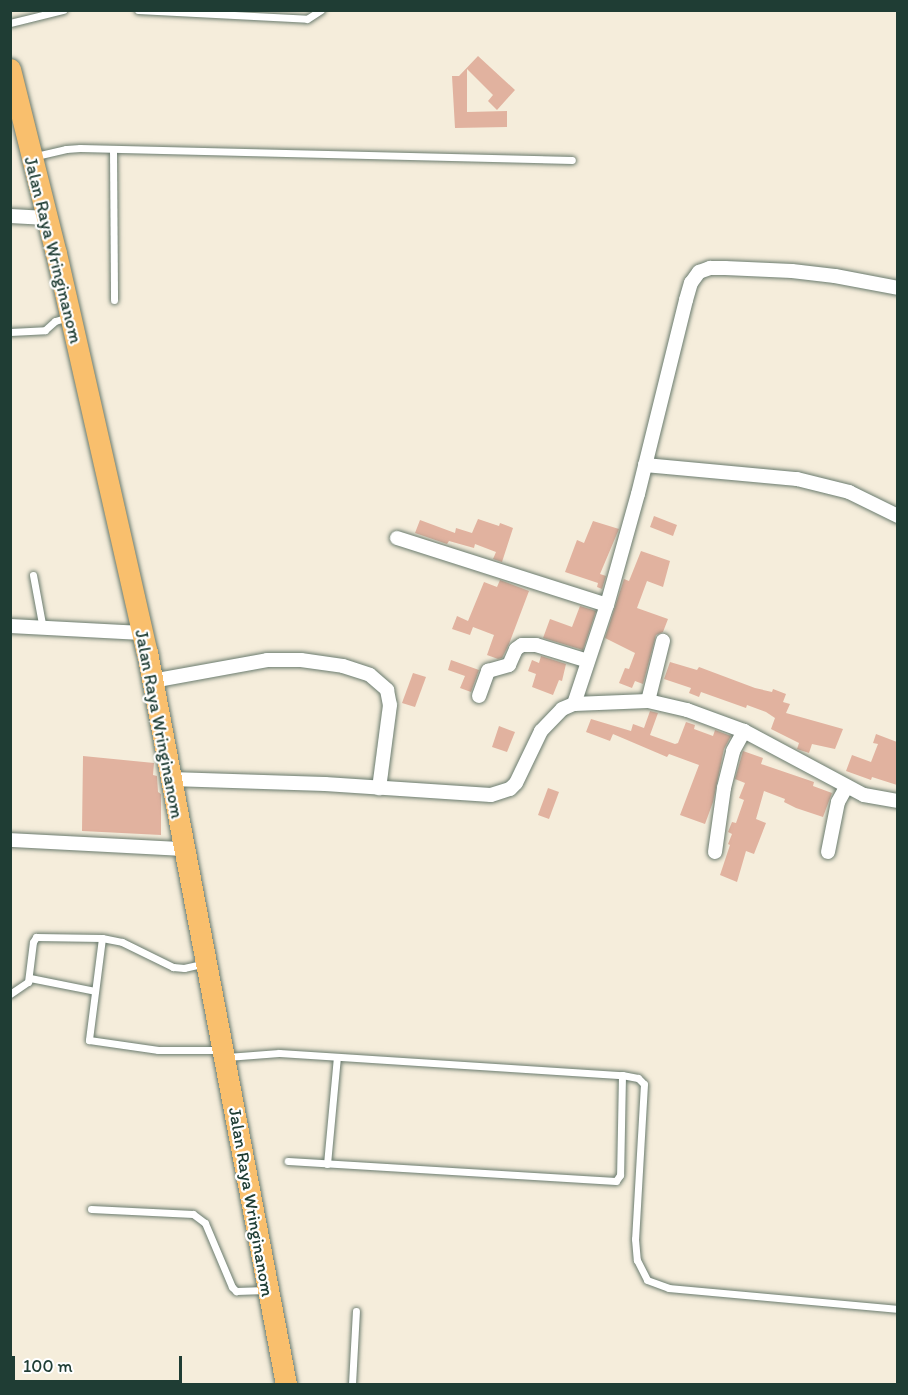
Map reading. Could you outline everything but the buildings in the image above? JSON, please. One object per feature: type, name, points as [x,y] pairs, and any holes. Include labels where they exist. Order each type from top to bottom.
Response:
[{"type":"main road","name":"Jalan Raya Wringinanom","points":[[10,69],[40,155],[47,218],[142,633],[171,779],[182,849],[224,1054],[266,1290],[286,1384]]},
{"type":"street","points":[[10,216],[47,218]]},
{"type":"street","points":[[574,704],[607,605],[686,300],[691,283],[699,272],[710,268],[725,267],[792,272],[836,276],[897,288]]},
{"type":"street","points":[[645,465],[797,479],[849,492],[897,516]]},
{"type":"street","points":[[398,538],[607,605]]},
{"type":"street","points":[[10,626],[142,633]]},
{"type":"street","points":[[648,701],[663,640]]},
{"type":"street","points":[[479,696],[488,671],[509,665],[516,649],[522,645],[536,645],[588,661]]},
{"type":"street","points":[[152,681],[267,660],[301,660],[343,666],[370,675],[387,690],[390,705],[379,788]]},
{"type":"street","points":[[171,779],[379,788],[476,795],[501,794],[516,783],[541,730],[551,718],[574,704],[648,701],[687,710],[744,731],[864,795],[897,801]]},
{"type":"street","points":[[715,852],[724,788],[733,751],[744,731]]},
{"type":"street","points":[[828,852],[838,802],[847,786]]},
{"type":"street","points":[[10,840],[182,849]]},
{"type":"lane","points":[[11,23],[63,10]]},
{"type":"lane","points":[[138,10],[307,19],[321,10]]},
{"type":"lane","points":[[40,155],[66,148],[572,160]]},
{"type":"lane","points":[[113,149],[114,300]]},
{"type":"lane","points":[[10,333],[45,330],[56,321],[70,317]]},
{"type":"lane","points":[[33,575],[43,629]]},
{"type":"lane","points":[[10,994],[24,986],[30,978],[33,942],[36,937],[102,938],[122,942],[173,967],[184,968],[206,963]]},
{"type":"lane","points":[[102,938],[88,1035],[93,1042],[158,1050],[247,1055],[269,1053],[622,1075],[638,1078],[644,1084],[636,1239],[637,1260],[647,1280],[669,1288],[897,1309]]},
{"type":"lane","points":[[30,978],[95,991]]},
{"type":"lane","points":[[327,1164],[337,1057]]},
{"type":"lane","points":[[288,1161],[616,1181],[620,1175],[622,1075]]},
{"type":"lane","points":[[91,1209],[193,1214],[205,1223],[232,1287],[236,1291],[266,1290]]},
{"type":"lane","points":[[352,1384],[356,1311]]}]
